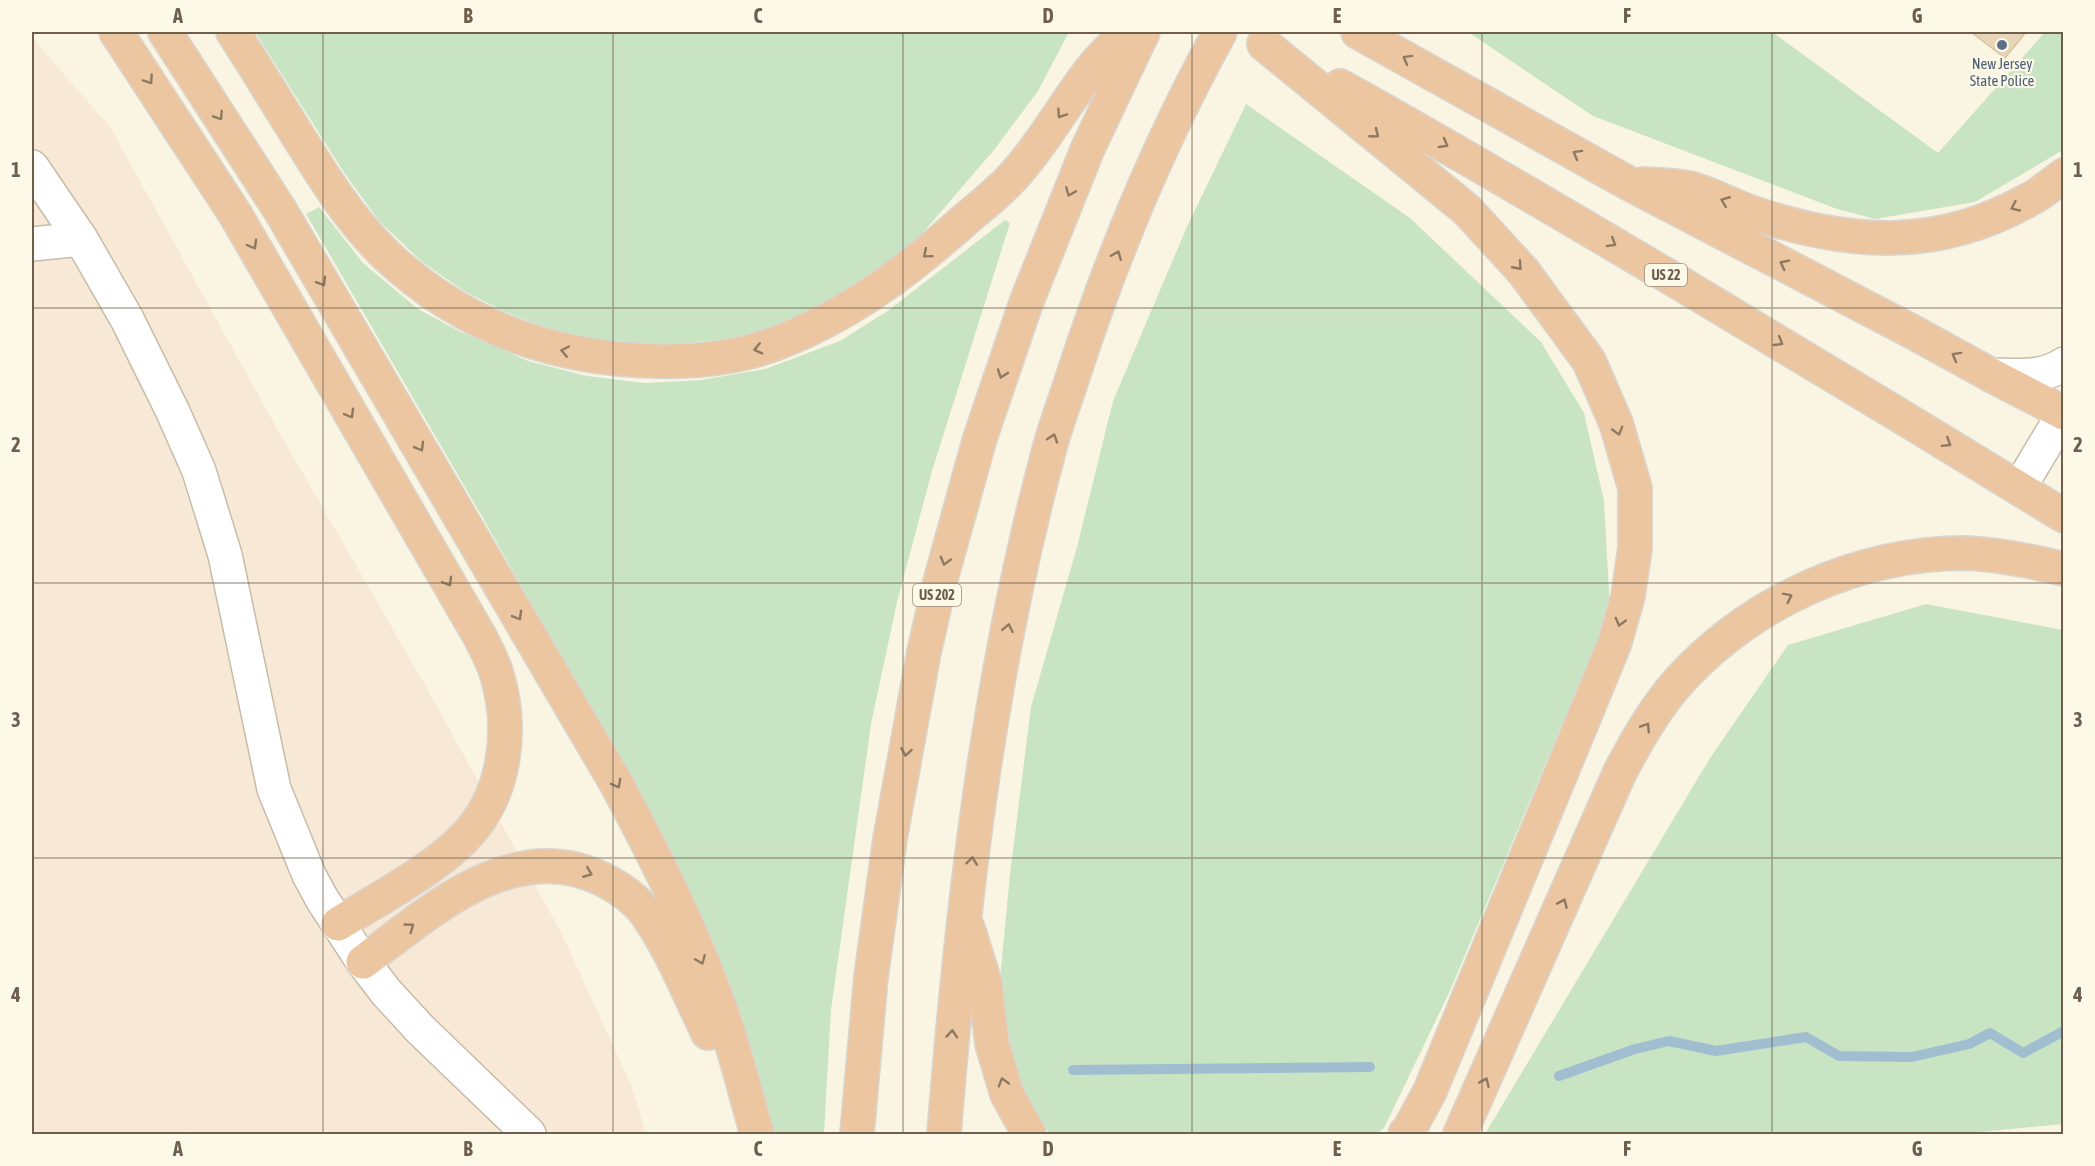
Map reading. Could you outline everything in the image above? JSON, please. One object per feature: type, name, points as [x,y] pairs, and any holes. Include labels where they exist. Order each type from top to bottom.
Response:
[{"type":"highway","points":[[116,32],[235,214],[479,635],[496,672],[505,716],[504,760],[492,799],[480,820],[463,840],[426,869],[338,924]]},
{"type":"highway","points":[[165,32],[280,210],[626,802],[662,868],[730,1036],[757,1134]]},
{"type":"highway","points":[[233,32],[318,168],[350,214],[384,252],[416,281],[455,308],[520,339],[557,350],[596,357],[683,362],[724,357],[770,346],[822,324],[860,302],[928,254],[1008,183],[1050,131],[1107,74],[1126,32]]},
{"type":"highway","name":"US 202","points":[[857,1134],[871,977],[890,839],[924,652],[940,582],[980,438],[1026,303],[1088,148],[1107,74],[1143,32]]},
{"type":"highway","points":[[944,1134],[954,1007],[983,772],[997,686],[1029,528],[1048,454],[1098,302],[1146,184],[1200,68],[1220,32]]},
{"type":"highway","points":[[1358,32],[1628,183],[2064,413]]},
{"type":"highway","points":[[1252,38],[1467,210],[1523,271],[1589,361],[1616,423],[1635,488],[1635,548],[1628,596],[1614,645],[1430,1091],[1405,1134]]},
{"type":"highway","name":"US 22","points":[[1252,38],[1419,129],[1916,424],[2064,516]]},
{"type":"highway","points":[[1628,183],[1689,188],[1752,213],[1801,227],[1871,238],[1903,238],[1943,234],[1979,224],[2031,199],[2064,175]]},
{"type":"highway","points":[[1460,1134],[1620,772],[1644,728],[1679,681],[1701,660],[1723,640],[1768,607],[1819,582],[1868,565],[1929,555],[1965,553],[2001,556],[2064,568]]},
{"type":"highway","points":[[363,962],[437,907],[471,886],[503,872],[542,865],[583,869],[618,887],[644,910],[667,947],[757,1134]]},
{"type":"highway","points":[[965,919],[985,983],[992,1044],[1007,1094],[1029,1134]]},
{"type":"street","points":[[32,167],[81,239],[131,326],[199,471],[225,555],[274,789],[309,875],[363,962],[386,992],[420,1029],[529,1134]]},
{"type":"street","points":[[32,244],[81,239]]},
{"type":"street","points":[[1991,375],[2039,375],[2056,370],[2064,364]]},
{"type":"street","points":[[2019,488],[2064,413]]},
{"type":"shaded area","points":[[32,38],[110,127],[275,425],[428,690],[562,934],[632,1087],[646,1134],[32,1134]]},
{"type":"green space","points":[[255,32],[1069,32],[1038,91],[994,150],[907,251],[833,304],[790,323],[738,338],[653,346],[613,344],[564,335],[503,311],[464,291],[421,261],[379,221],[345,174]]},
{"type":"green space","points":[[1468,32],[1772,32],[1938,153],[2045,32],[2063,32],[2063,150],[1975,202],[1875,219],[1837,209],[1593,116]]},
{"type":"green space","points":[[1246,104],[1410,218],[1541,342],[1584,413],[1604,501],[1610,610],[1449,993],[1384,1128],[1377,1134],[1050,1134],[1028,1104],[997,1011],[1010,874],[1031,707],[1077,547],[1113,401],[1186,229]]},
{"type":"green space","points":[[319,207],[363,263],[418,309],[457,330],[528,361],[587,376],[645,383],[701,380],[765,369],[840,341],[889,310],[1005,220],[1010,223],[932,471],[897,602],[871,724],[831,1010],[824,1134],[775,1134],[746,1037],[626,772],[483,518],[306,214]]},
{"type":"green space","points":[[1926,604],[2063,630],[2063,1124],[1959,1134],[1485,1134],[1710,758],[1788,645]]},
{"type":"building","name":"New Jersey State Police","points":[[1971,32],[2026,32],[2005,58]]},
{"type":"waterway","points":[[1559,1076],[1635,1049],[1669,1041],[1716,1051],[1806,1037],[1839,1056],[1912,1057],[1969,1044],[1990,1033],[2023,1053],[2064,1031]]},
{"type":"waterway","points":[[1073,1070],[1370,1067]]},
{"type":"place","name":"New Jersey State Police","points":[[2002,45]]}]
